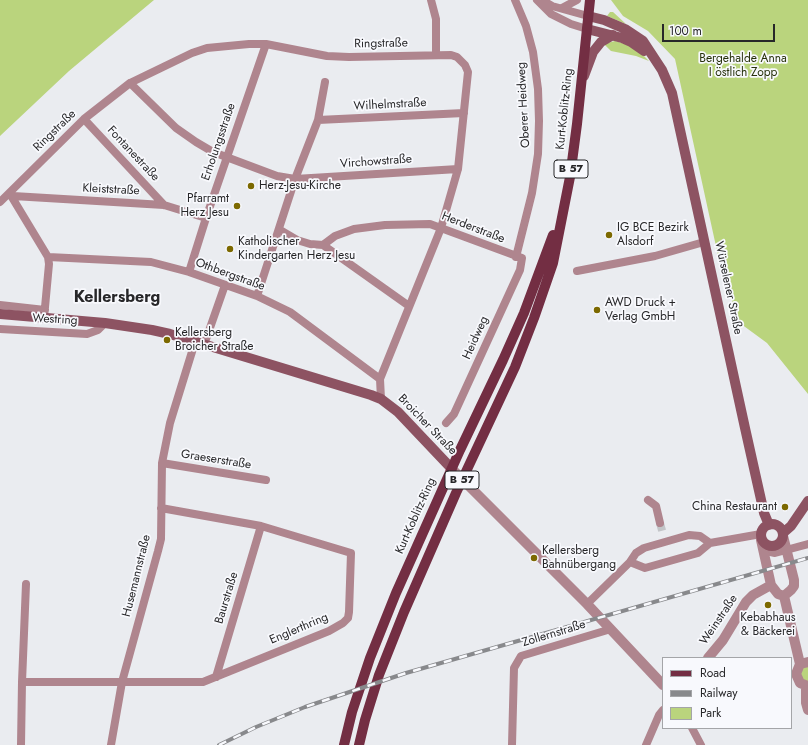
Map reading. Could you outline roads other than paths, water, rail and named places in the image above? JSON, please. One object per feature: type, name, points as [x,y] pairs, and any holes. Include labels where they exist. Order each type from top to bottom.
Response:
[{"type":"main road","name":"B 57","points":[[587,29],[590,0]]},
{"type":"main road","name":"Würselener Straße","points":[[588,16],[616,25],[635,35],[648,48],[662,70],[672,93],[760,497],[769,524]]},
{"type":"main road","name":"Würselener Straße","points":[[587,29],[613,35],[631,42],[655,60]]},
{"type":"main road","name":"Kurt-Koblitz-Ring","points":[[359,745],[379,675],[404,612],[433,543],[515,367],[553,263],[570,177],[587,29]]},
{"type":"main road","points":[[581,82],[593,52],[601,42],[613,35]]},
{"type":"main road","name":"Kurt-Koblitz-Ring","points":[[344,745],[352,712],[370,658],[396,592],[524,313],[562,214]]},
{"type":"main road","name":"Broicher Straße","points":[[0,314],[44,314],[152,330],[200,343],[382,399],[398,412],[452,469]]},
{"type":"main road","points":[[783,534],[776,525],[769,524],[763,528],[762,541],[771,546],[781,542],[783,534],[791,526],[808,501]]},
{"type":"street","points":[[431,0],[436,19],[436,55]]},
{"type":"street","name":"Oberer Heidweg","points":[[515,0],[526,26],[534,52],[538,89],[539,121],[538,154],[519,258]]},
{"type":"street","points":[[537,0],[542,6],[556,16],[587,29]]},
{"type":"street","points":[[542,0],[552,6],[588,16]]},
{"type":"street","points":[[562,8],[577,0]]},
{"type":"street","name":"Ringstraße","points":[[0,202],[11,195],[84,119],[130,83],[185,56],[207,48],[266,44],[327,56],[436,55],[457,57],[465,65],[468,72],[458,169],[441,228],[380,379],[382,399]]},
{"type":"street","name":"Erholungsstraße","points":[[189,272],[226,158],[266,44]]},
{"type":"street","points":[[257,296],[280,230],[295,179],[318,120],[325,82]]},
{"type":"street","name":"Virchowstraße","points":[[130,83],[176,128],[196,142],[226,158],[277,176],[295,179],[458,169]]},
{"type":"street","name":"Wilhelmstraße","points":[[318,120],[464,113]]},
{"type":"street","name":"Fontanestraße","points":[[84,119],[164,205]]},
{"type":"street","points":[[0,305],[44,314],[49,264],[48,257],[11,195]]},
{"type":"street","name":"Kleiststraße","points":[[11,195],[164,205],[206,218]]},
{"type":"street","name":"Herderstraße","points":[[323,245],[335,236],[354,229],[385,225],[430,224],[519,258]]},
{"type":"street","points":[[280,230],[297,240],[310,244],[323,245],[409,306]]},
{"type":"street","points":[[577,271],[655,256],[704,242]]},
{"type":"street","name":"Othbergstraße","points":[[48,257],[151,262],[189,272],[257,296],[290,312],[380,379]]},
{"type":"street","name":"Heidweg","points":[[446,423],[454,414],[520,270],[519,258]]},
{"type":"street","name":"Husemannstraße","points":[[110,745],[122,682],[158,551],[160,538],[162,463],[170,423],[200,343],[225,285]]},
{"type":"street","name":"Westring","points":[[0,329],[87,334],[98,330],[105,323]]},
{"type":"street","name":"Graeserstraße","points":[[162,463],[266,480]]},
{"type":"street","name":"Broicher Straße","points":[[452,469],[587,604],[662,684]]},
{"type":"street","points":[[648,500],[656,506],[660,523]]},
{"type":"street","name":"Englerthring","points":[[22,682],[203,682],[329,631],[343,623],[348,618],[351,553],[261,526],[161,508]]},
{"type":"street","name":"Baurstraße","points":[[216,677],[261,526]]},
{"type":"street","points":[[762,541],[771,585],[778,594],[784,596],[789,594],[794,586],[783,534]]},
{"type":"street","points":[[587,604],[630,562],[636,553],[664,538],[689,535],[700,536],[710,543]]},
{"type":"street","points":[[630,562],[645,568],[698,553],[710,543],[739,538],[762,541],[771,553],[808,544]]},
{"type":"street","points":[[21,745],[26,584]]},
{"type":"street","name":"Weinstraße","points":[[709,657],[723,640],[746,602],[753,595],[771,585]]},
{"type":"street","points":[[784,596],[804,663],[796,670],[796,677],[800,683],[807,686],[806,703],[808,710]]},
{"type":"street","name":"Zollernstraße","points":[[512,745],[514,668],[521,656],[611,629]]},
{"type":"street","points":[[646,745],[662,712]]},
{"type":"street","points":[[692,729],[700,745]]},
{"type":"tunnel","points":[[660,523],[663,534]]},
{"type":"railway","points":[[219,745],[256,727],[305,707],[406,673],[808,558]]},
{"type":"place","name":"Herz-Jesu-Kirche","points":[[251,186]]},
{"type":"place","name":"Pfarramt Herz Jesu","points":[[237,206]]},
{"type":"place","name":"IG BCE Bezirk Alsdorf","points":[[609,235]]},
{"type":"place","name":"Katholischer Kindergarten Herz Jesu","points":[[230,249]]},
{"type":"place","name":"AWD Druck + Verlag GmbH","points":[[597,310]]},
{"type":"place","name":"Kellersberg Broicher Straße","points":[[167,340]]},
{"type":"place","name":"China Restaurant","points":[[785,507]]},
{"type":"place","name":"Kellersberg Bahnübergang","points":[[534,558]]},
{"type":"place","name":"Kebabhaus & Bäckerei","points":[[768,605]]},
{"type":"district","name":"Kellersberg","points":[[117,298]]},
{"type":"park label","name":"Bergehalde Anna I östlich Zopp","points":[[743,66]]}]
